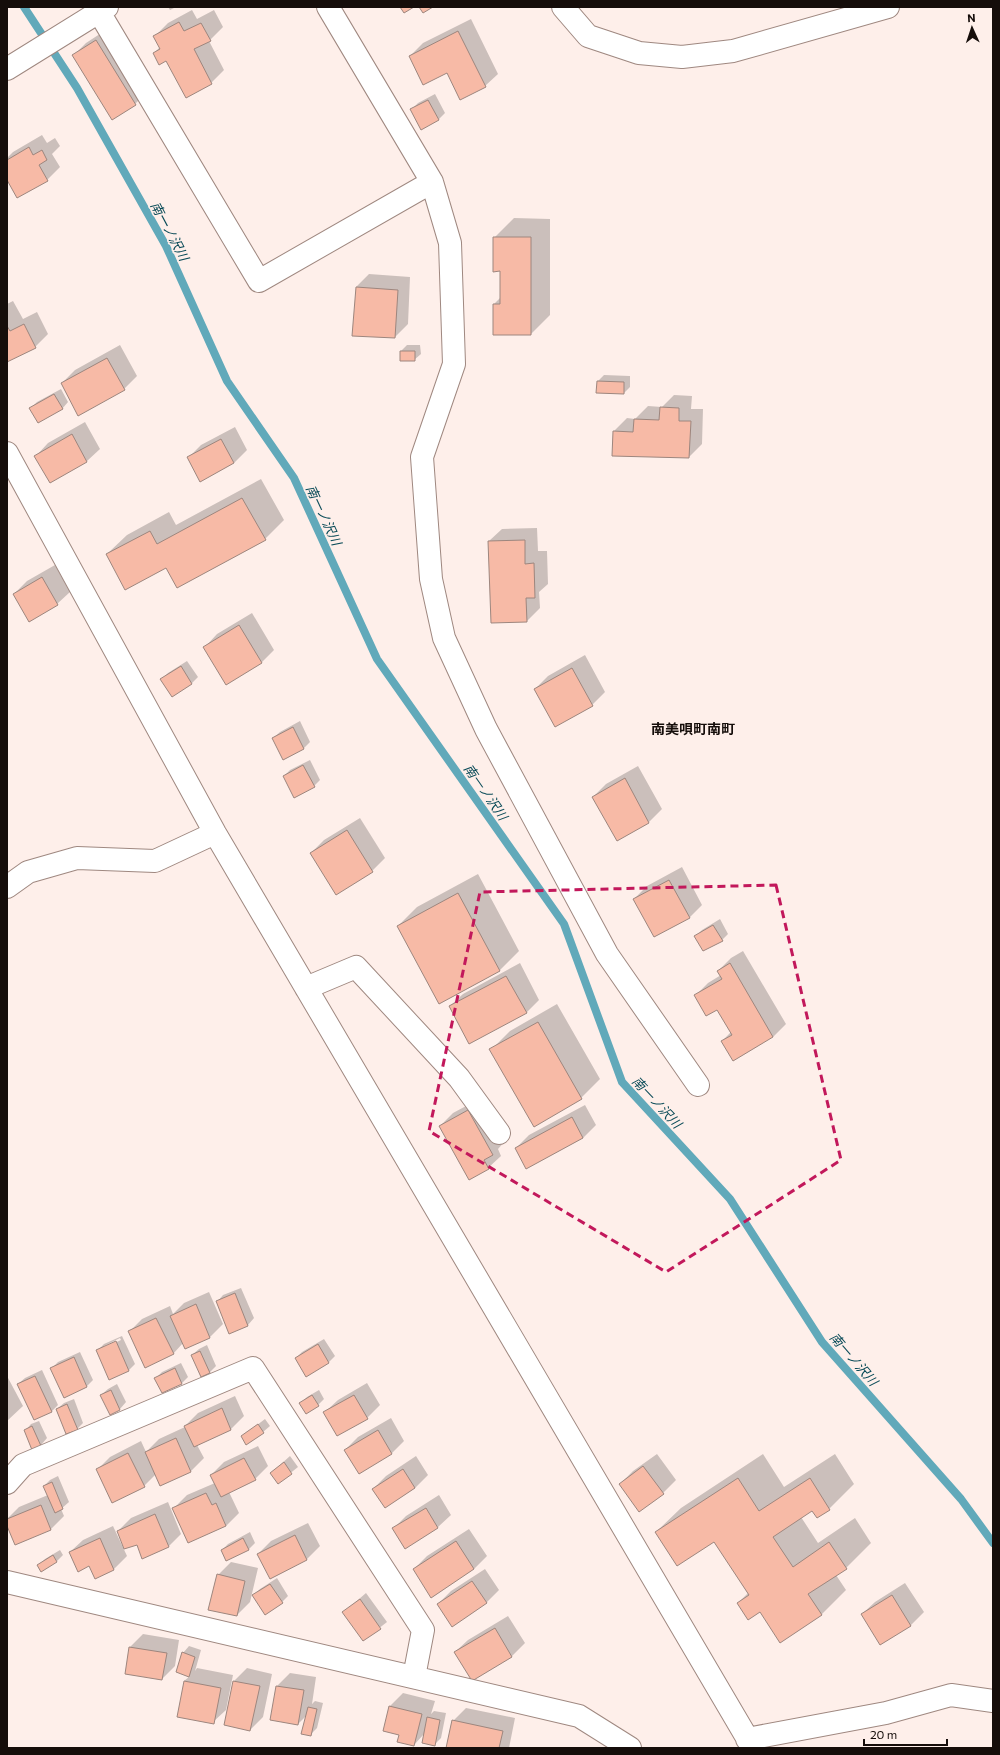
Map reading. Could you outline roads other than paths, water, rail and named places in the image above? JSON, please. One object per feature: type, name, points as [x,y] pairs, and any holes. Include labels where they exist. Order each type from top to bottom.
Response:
[{"type":"street","points":[[328,7],[432,182],[450,243],[454,364],[422,457],[431,579],[444,638],[486,729],[607,954],[698,1085]]},
{"type":"street","points":[[562,7],[588,36],[639,53],[682,57],[733,51],[888,7]]},
{"type":"street","points":[[13,63],[67,32],[100,9],[259,281],[432,182]]},
{"type":"street","points":[[7,453],[215,833],[750,1743],[886,1713],[951,1695],[993,1701]]},
{"type":"street","points":[[7,887],[28,872],[77,858],[155,861],[215,833]]},
{"type":"street","points":[[306,988],[356,967],[459,1078],[499,1133]]},
{"type":"street","points":[[7,1483],[23,1466],[253,1368],[423,1630],[414,1677]]},
{"type":"street","points":[[7,1582],[579,1716],[630,1748]]},
{"type":"waterway","name":"南一ノ沢川","points":[[24,7],[77,88],[166,246],[227,381],[294,478],[377,659],[564,924],[622,1082],[730,1199],[822,1342],[961,1499],[993,1543]]},
{"type":"district","name":"南美唄町南町","points":[[693,729]]}]
